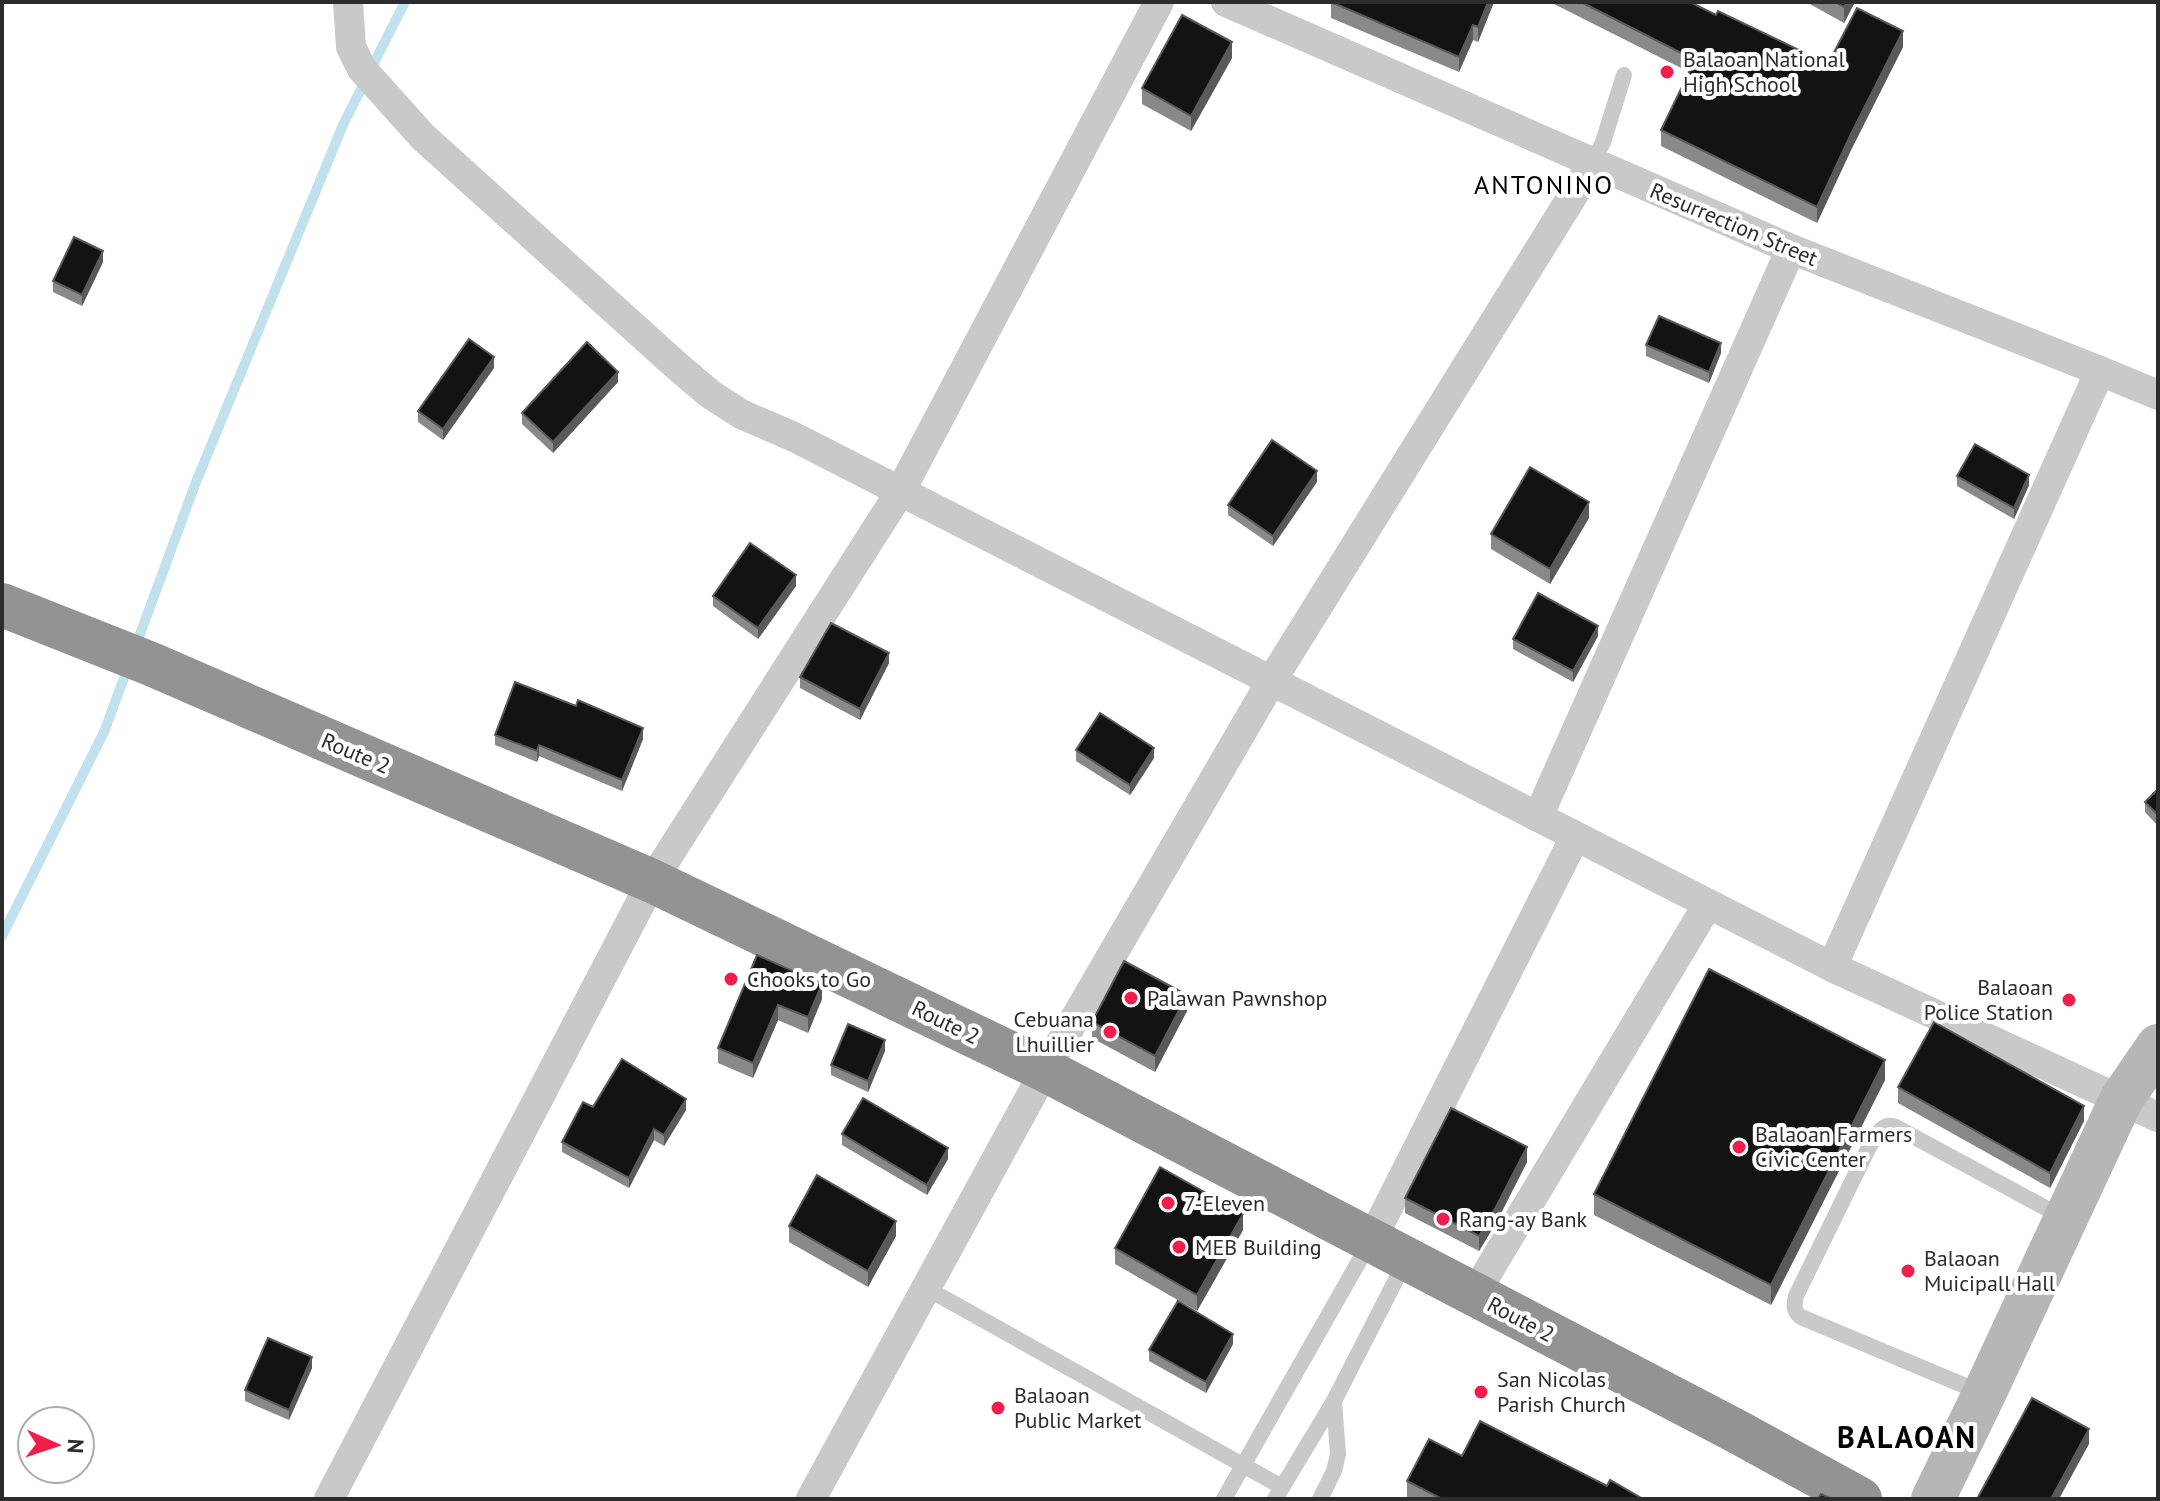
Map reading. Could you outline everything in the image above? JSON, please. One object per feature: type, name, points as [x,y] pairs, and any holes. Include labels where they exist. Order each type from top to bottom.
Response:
[{"type":"highway","name":"Route 2","points":[[2,605],[151,664],[652,881],[1045,1070],[1722,1423],[1860,1499]]},
{"type":"main road","points":[[1933,1499],[2066,1219],[2140,1108],[2158,1046]]},
{"type":"street","points":[[348,2],[351,47],[362,69],[423,137],[665,356],[710,394],[741,414],[794,437],[1832,967],[2140,1108]]},
{"type":"street","points":[[329,1499],[652,881],[900,492],[1159,2]]},
{"type":"street","name":"Resurrection Street","points":[[1226,2],[1791,249],[2158,395]]},
{"type":"street","points":[[811,1499],[1045,1070],[1272,680],[1593,163]]},
{"type":"street","points":[[1538,817],[1791,249]]},
{"type":"street","points":[[1832,967],[2100,371]]},
{"type":"street","points":[[1389,1250],[1575,837]]},
{"type":"street","points":[[1474,1295],[1708,904]]},
{"type":"lane","points":[[1593,163],[1603,142],[1624,75]]},
{"type":"lane","points":[[1984,1394],[1801,1317],[1794,1305],[1796,1296],[1868,1149],[1885,1125],[1891,1125],[2066,1219]]},
{"type":"lane","points":[[926,1288],[1242,1466],[1279,1493],[1334,1401],[1389,1250]]},
{"type":"lane","points":[[1224,1499],[1242,1466],[1389,1250]]},
{"type":"lane","points":[[1320,1499],[1334,1471],[1338,1454],[1334,1401]]},
{"type":"building","points":[[1331,2],[1488,2],[1478,27],[1473,25],[1459,57]]},
{"type":"building","points":[[1581,2],[1690,2],[1716,15],[1718,11],[1828,64],[1857,8],[1903,31],[1817,207],[1661,130],[1695,60]]},
{"type":"building","points":[[1182,15],[1232,42],[1191,116],[1142,88]]},
{"type":"building","points":[[74,237],[103,251],[82,295],[53,281]]},
{"type":"building","points":[[1659,316],[1721,343],[1709,372],[1646,345]]},
{"type":"building","points":[[469,339],[494,357],[443,429],[418,411]]},
{"type":"building","points":[[587,342],[618,372],[553,442],[522,413]]},
{"type":"building","points":[[1272,440],[1317,471],[1273,536],[1228,505]]},
{"type":"building","points":[[1975,444],[2029,475],[2014,508],[1957,476]]},
{"type":"building","points":[[1530,467],[1589,502],[1550,569],[1491,534]]},
{"type":"building","points":[[750,543],[796,575],[758,628],[713,596]]},
{"type":"building","points":[[1538,593],[1598,626],[1573,671],[1513,639]]},
{"type":"building","points":[[831,623],[889,653],[860,709],[800,677]]},
{"type":"building","points":[[515,682],[576,706],[578,700],[643,728],[622,780],[539,745],[537,751],[495,735]]},
{"type":"building","points":[[1100,713],[1154,748],[1130,785],[1076,750]]},
{"type":"building","points":[[2158,789],[2158,815],[2145,802]]},
{"type":"building","points":[[757,955],[822,984],[808,1017],[778,1005],[753,1063],[718,1048]]},
{"type":"building","points":[[1124,961],[1187,995],[1155,1056],[1092,1022]]},
{"type":"building","name":"Balaoan Farmers Civic Center","points":[[1709,969],[1885,1060],[1771,1285],[1594,1194]]},
{"type":"building","points":[[1934,1022],[2084,1106],[2050,1173],[1898,1087]]},
{"type":"building","points":[[848,1024],[885,1040],[868,1081],[831,1065]]},
{"type":"building","points":[[622,1059],[686,1099],[664,1135],[654,1129],[629,1178],[562,1142],[583,1102],[593,1107]]},
{"type":"building","points":[[863,1098],[948,1148],[927,1185],[842,1134]]},
{"type":"building","points":[[1451,1108],[1527,1147],[1479,1236],[1405,1198]]},
{"type":"building","name":"MEB Building","points":[[1160,1167],[1243,1214],[1197,1295],[1115,1248]]},
{"type":"building","points":[[817,1175],[896,1221],[868,1271],[789,1226]]},
{"type":"building","points":[[1178,1301],[1233,1334],[1206,1382],[1149,1350]]},
{"type":"building","points":[[268,1338],[312,1357],[289,1410],[245,1390]]},
{"type":"building","points":[[2032,1398],[2089,1429],[2051,1499],[1977,1499]]},
{"type":"building","points":[[1480,1421],[1607,1486],[1610,1480],[1643,1499],[1442,1499],[1407,1481],[1429,1439],[1462,1456]]},
{"type":"waterway","points":[[373,65],[405,2]]},
{"type":"waterway","points":[[135,648],[196,482],[343,125],[362,87]]},
{"type":"waterway","points":[[2,936],[104,732],[128,667]]},
{"type":"place","name":"Balaoan National High School","points":[[1667,72]]},
{"type":"place","name":"Chooks to Go","points":[[731,979]]},
{"type":"place","name":"Palawan Pawnshop","points":[[1131,998]]},
{"type":"place","name":"Balaoan Police Station","points":[[2069,1000]]},
{"type":"place","name":"Cebuana Lhuillier","points":[[1110,1032]]},
{"type":"place","name":"Balaoan Farmers Civic Center","points":[[1739,1147]]},
{"type":"place","name":"7-Eleven","points":[[1168,1203]]},
{"type":"place","name":"Rang-ay Bank","points":[[1443,1219]]},
{"type":"place","name":"MEB Building","points":[[1179,1247]]},
{"type":"place","name":"Balaoan Muicipall Hall","points":[[1908,1271]]},
{"type":"place","name":"San Nicolas Parish Church","points":[[1481,1392]]},
{"type":"place","name":"Balaoan Public Market","points":[[998,1408]]},
{"type":"district","name":"ANTONINO","points":[[1544,185]]},
{"type":"district","name":"BALAOAN","points":[[1907,1438]]}]
